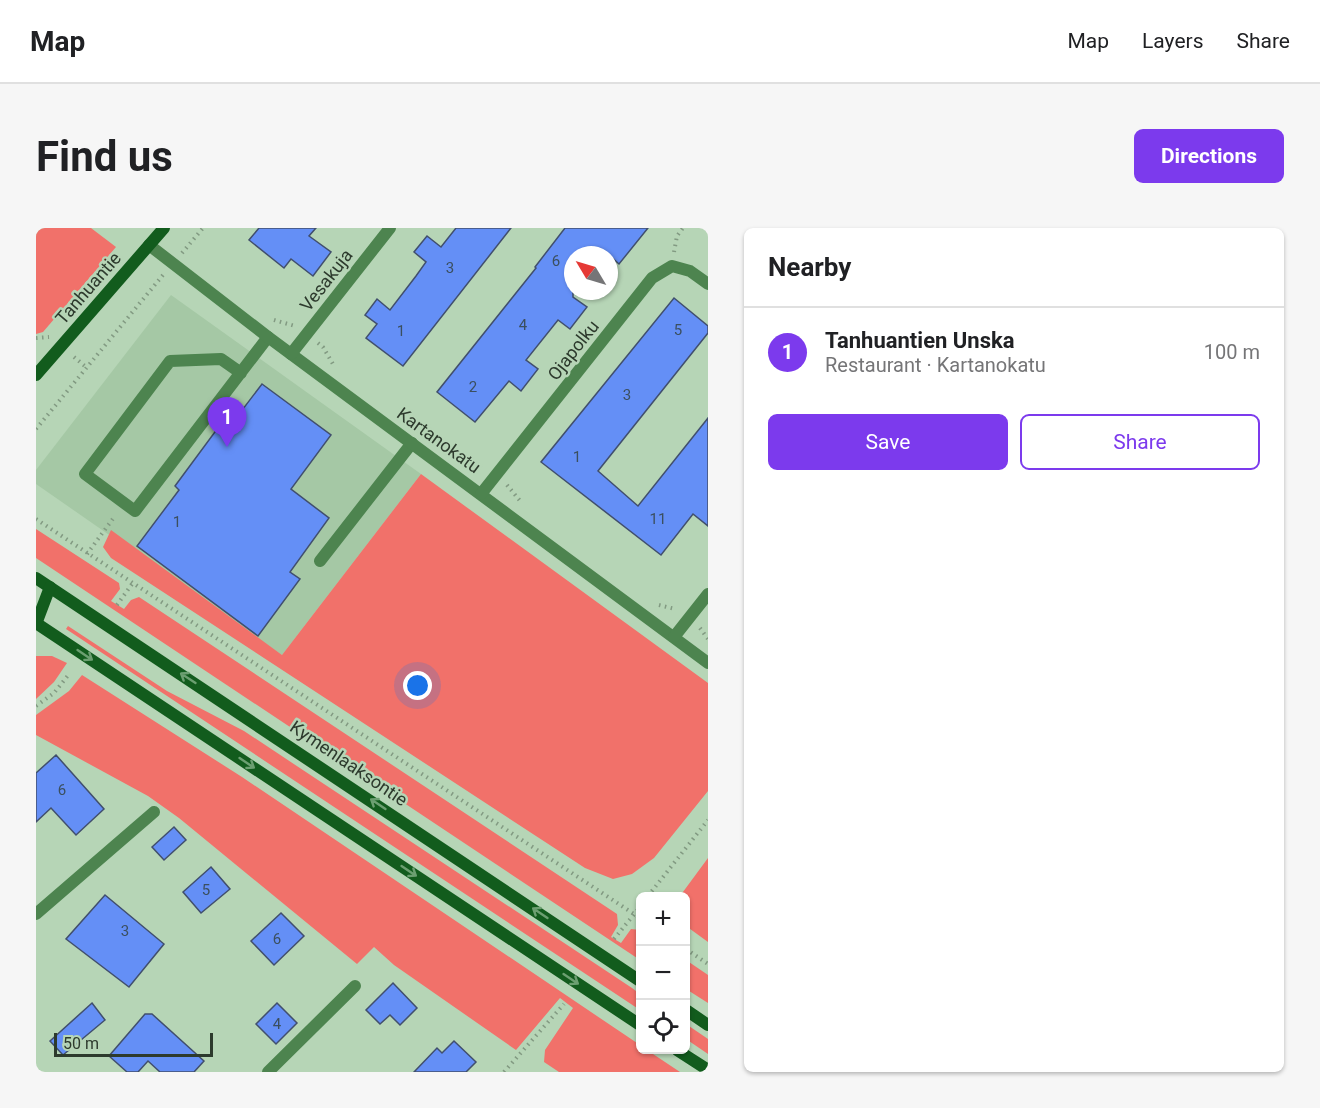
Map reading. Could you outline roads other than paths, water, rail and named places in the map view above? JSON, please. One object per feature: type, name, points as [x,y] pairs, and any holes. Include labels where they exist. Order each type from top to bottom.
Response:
[{"type":"main road","name":"Tanhuantie","points":[[36,372],[164,228]]},
{"type":"main road","name":"Kymenlaaksontie","points":[[36,578],[636,978]]},
{"type":"main road","points":[[36,595],[50,587]]},
{"type":"main road","points":[[50,587],[36,623],[636,1022]]},
{"type":"main road","points":[[690,1014],[708,1025]]},
{"type":"main road","points":[[683,1054],[708,1070]]},
{"type":"street","name":"Vesakuja","points":[[291,354],[390,228]]},
{"type":"street","name":"Kartanokatu","points":[[149,245],[268,338],[708,663]]},
{"type":"street","name":"Ojapolku","points":[[481,494],[652,278],[672,266],[690,271],[708,284]]},
{"type":"street","points":[[241,373],[221,359],[170,361],[85,474],[135,511],[268,338]]},
{"type":"street","points":[[320,561],[412,443]]},
{"type":"street","points":[[674,637],[708,594]]},
{"type":"street","points":[[36,914],[154,812]]},
{"type":"street","points":[[268,1072],[355,986]]},
{"type":"place","name":"Tanhuantien Unska","points":[[227,447]]}]
